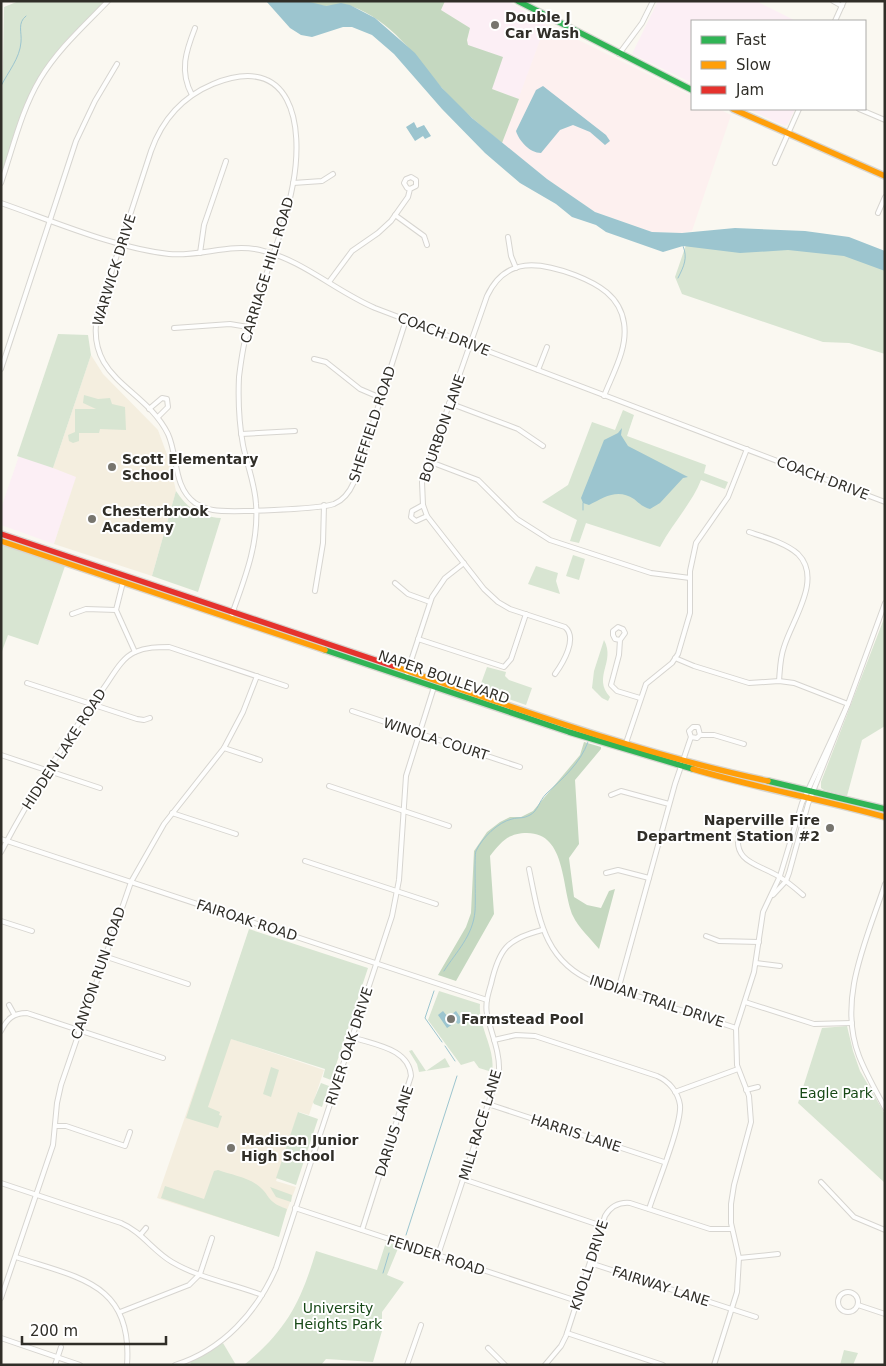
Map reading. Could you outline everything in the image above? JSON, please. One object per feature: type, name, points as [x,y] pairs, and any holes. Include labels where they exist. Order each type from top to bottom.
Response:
[{"type":"main road","points":[[518,1],[691,90]]},
{"type":"main road","points":[[734,110],[885,176]]},
{"type":"main road","name":"NAPER BOULEVARD","points":[[1,534],[125,576],[406,678],[435,684],[626,746],[682,762],[811,790],[885,809]]},
{"type":"main road","name":"NAPER BOULEVARD","points":[[1,541],[123,582],[408,671],[435,684]]},
{"type":"main road","name":"NAPER BOULEVARD","points":[[682,762],[734,781],[808,797],[885,817]]},
{"type":"street","points":[[1,183],[23,117],[40,79],[66,44],[108,1]]},
{"type":"street","points":[[619,54],[645,17],[653,1]]},
{"type":"street","points":[[833,1],[843,3],[835,20]]},
{"type":"street","points":[[192,95],[185,79],[184,62],[195,28]]},
{"type":"street","points":[[1,369],[82,126],[117,64]]},
{"type":"street","name":"WARWICK DRIVE","points":[[256,509],[214,510],[191,500],[181,486],[171,441],[158,417],[108,369],[100,358],[95,339],[97,316],[156,138],[174,111],[192,95],[217,83],[253,76],[272,81],[286,97]]},
{"type":"street","name":"CARRIAGE HILL ROAD","points":[[232,615],[253,548],[256,509],[254,489],[241,434],[239,378],[248,326],[293,183],[295,142],[286,97]]},
{"type":"street","points":[[775,164],[799,110]]},
{"type":"street","points":[[861,110],[885,120]]},
{"type":"street","points":[[200,253],[204,225],[226,161]]},
{"type":"street","points":[[293,183],[322,181],[333,174]]},
{"type":"street","points":[[328,282],[352,251],[385,228],[410,189]]},
{"type":"street","points":[[878,213],[885,197]]},
{"type":"street","name":"COACH DRIVE","points":[[1,203],[121,243],[156,252],[200,253],[240,247],[272,253],[298,264],[360,301],[406,320],[885,502]]},
{"type":"street","points":[[395,215],[424,236],[427,245]]},
{"type":"street","points":[[508,237],[510,256],[516,268],[534,264],[555,268],[598,285],[617,303],[623,317],[624,340],[604,396]]},
{"type":"street","name":"BOURBON LANE","points":[[516,268],[497,280],[489,291],[428,462],[422,482],[423,505],[427,516],[484,589],[498,602],[565,628],[570,632],[571,637],[565,658],[555,674]]},
{"type":"street","name":"SHEFFIELD ROAD","points":[[256,509],[324,506],[338,502],[352,488],[406,320]]},
{"type":"street","points":[[174,328],[230,324],[248,326]]},
{"type":"street","points":[[538,370],[547,347]]},
{"type":"street","points":[[1,349],[7,351]]},
{"type":"street","points":[[314,359],[326,362],[360,389],[381,398]]},
{"type":"street","points":[[150,409],[162,398],[167,399],[168,407],[158,417]]},
{"type":"street","points":[[449,403],[518,429],[543,446]]},
{"type":"street","points":[[241,434],[296,431]]},
{"type":"street","points":[[626,746],[640,698],[651,678],[676,658],[690,613],[690,578],[696,544],[728,497],[747,449]]},
{"type":"street","points":[[428,462],[478,480],[517,519],[550,540],[651,573],[690,578]]},
{"type":"street","points":[[423,505],[414,509],[411,517],[416,521],[427,516]]},
{"type":"street","points":[[315,591],[323,543],[324,506]]},
{"type":"street","points":[[749,532],[796,552],[807,572],[808,583],[781,658],[780,681]]},
{"type":"street","points":[[406,678],[430,602],[440,583],[464,563]]},
{"type":"street","points":[[125,576],[116,610],[135,652],[156,647],[170,648],[286,686]]},
{"type":"street","points":[[395,583],[408,594],[430,602]]},
{"type":"street","points":[[714,1365],[732,1309],[738,1282],[739,1258],[732,1229],[732,1193],[751,1122],[750,1103],[738,1069],[734,1048],[736,1028],[756,963],[762,917],[780,876],[808,797],[848,704],[885,603]]},
{"type":"street","points":[[72,614],[86,609],[116,610]]},
{"type":"street","points":[[418,639],[504,667],[511,659],[526,614]]},
{"type":"street","points":[[620,640],[612,685],[617,691],[640,698]]},
{"type":"street","name":"HIDDEN LAKE ROAD","points":[[1,852],[48,771],[92,704],[120,666],[135,652]]},
{"type":"street","points":[[676,658],[694,666],[749,683],[780,681],[794,683],[848,704]]},
{"type":"street","name":"CANYON RUN ROAD","points":[[1,1298],[53,1145],[58,1097],[104,956],[131,882],[152,842],[172,813],[224,748],[243,712],[257,676]]},
{"type":"street","points":[[27,683],[140,720],[150,718]]},
{"type":"street","name":"RIVER OAK DRIVE","points":[[175,1365],[200,1354],[224,1338],[246,1317],[262,1295],[276,1268],[376,963],[397,891],[406,776],[435,684]]},
{"type":"street","name":"WINOLA COURT","points":[[352,711],[520,767]]},
{"type":"street","points":[[618,990],[669,804],[691,737],[689,731],[693,727],[699,729],[700,735]]},
{"type":"street","points":[[691,737],[697,738],[700,735],[714,735],[744,744]]},
{"type":"street","points":[[224,748],[260,760]]},
{"type":"street","points":[[1,755],[100,788]]},
{"type":"street","points":[[329,786],[449,826]]},
{"type":"street","points":[[611,795],[622,791],[669,804]]},
{"type":"street","points":[[772,896],[786,881],[808,797]]},
{"type":"street","points":[[172,813],[236,834]]},
{"type":"street","points":[[739,832],[738,844],[742,855],[755,865],[780,876],[803,895]]},
{"type":"street","name":"FAIROAK ROAD","points":[[1,839],[487,1000]]},
{"type":"street","points":[[305,861],[436,904]]},
{"type":"street","name":"INDIAN TRAIL DRIVE","points":[[529,869],[542,930],[554,952],[567,966],[588,980],[736,1028]]},
{"type":"street","points":[[606,873],[618,870],[649,878]]},
{"type":"street","points":[[885,884],[853,985],[852,1023],[859,1056],[885,1108]]},
{"type":"street","points":[[1,921],[32,931]]},
{"type":"street","name":"MILL RACE LANE","points":[[438,1255],[499,1065],[487,1013],[487,1000],[495,967],[503,950],[516,938],[542,930]]},
{"type":"street","points":[[706,936],[719,941],[759,942]]},
{"type":"street","points":[[104,956],[188,984]]},
{"type":"street","points":[[756,963],[780,966]]},
{"type":"street","points":[[745,1002],[814,1024],[852,1023]]},
{"type":"street","points":[[9,1005],[14,1014]]},
{"type":"street","points":[[1,1031],[6,1021],[14,1014],[33,1014],[163,1058]]},
{"type":"street","points":[[494,1040],[522,1034],[535,1036],[662,1078],[675,1092],[679,1100],[680,1113],[649,1209],[710,1229],[732,1229]]},
{"type":"street","name":"DARIUS LANE","points":[[352,1037],[398,1053],[408,1063],[412,1076],[362,1230]]},
{"type":"street","points":[[675,1092],[738,1069]]},
{"type":"street","points":[[746,1090],[758,1087]]},
{"type":"street","name":"HARRIS LANE","points":[[488,1104],[664,1162]]},
{"type":"street","points":[[55,1126],[66,1126],[125,1146],[130,1132]]},
{"type":"street","points":[[463,1179],[602,1226]]},
{"type":"street","points":[[1,1182],[121,1223],[141,1234],[170,1261],[200,1274],[262,1295]]},
{"type":"street","points":[[821,1182],[854,1217],[885,1230]]},
{"type":"street","name":"KNOLL DRIVE","points":[[545,1365],[561,1346],[567,1333],[608,1212],[617,1204],[626,1203],[649,1209]]},
{"type":"street","name":"FENDER ROAD","points":[[295,1208],[577,1301]]},
{"type":"street","points":[[141,1234],[146,1228]]},
{"type":"street","points":[[120,1312],[185,1288],[200,1274],[212,1238]]},
{"type":"street","points":[[739,1258],[778,1254]]},
{"type":"street","points":[[16,1257],[91,1283],[106,1294],[120,1312],[127,1333],[128,1365]]},
{"type":"street","name":"FAIRWAY LANE","points":[[590,1263],[756,1317]]},
{"type":"street","points":[[845,1292],[851,1292],[858,1298],[858,1305],[854,1310],[844,1310],[839,1306],[840,1296],[845,1292]]},
{"type":"street","points":[[858,1305],[885,1314]]},
{"type":"street","points":[[407,1365],[421,1325]]},
{"type":"street","points":[[567,1333],[663,1365]]},
{"type":"street","points":[[1,1338],[80,1365]]},
{"type":"street","points":[[55,1365],[61,1347]]},
{"type":"street","points":[[488,1348],[505,1365]]},
{"type":"shaded area","points":[[445,1],[508,1],[546,24],[519,99],[492,89],[467,43],[470,28],[441,10]]},
{"type":"shaded area","points":[[658,1],[756,1],[794,20],[691,20],[691,83],[632,54]]},
{"type":"shaded area","points":[[546,24],[691,96],[691,110],[721,110],[731,115],[692,231],[682,233],[652,232],[595,212],[547,179],[502,143]]},
{"type":"shaded area","points":[[749,110],[795,110],[788,124],[785,126]]},
{"type":"shaded area","name":"Scott Elementary School","points":[[91,355],[103,374],[158,430],[169,460],[176,491],[152,576],[54,544],[76,477],[53,468]]},
{"type":"shaded area","points":[[19,456],[77,476],[54,544],[1,525],[1,508]]},
{"type":"shaded area","name":"Madison Junior High School","points":[[214,1033],[324,1070],[309,1115],[299,1112],[276,1181],[296,1187],[277,1236],[157,1198]]},
{"type":"green space","points":[[19,1],[105,1],[61,46],[40,76],[21,118],[1,176],[4,7]]},
{"type":"green space","points":[[306,1],[445,1],[441,10],[470,28],[467,40],[468,45],[503,57],[492,89],[519,99],[502,143],[455,102],[401,40],[379,20],[366,12],[348,5],[323,6]]},
{"type":"green space","points":[[740,240],[885,258],[885,354],[849,343],[823,342],[682,294],[675,277],[687,242]]},
{"type":"green space","points":[[58,334],[88,335],[91,355],[53,468],[17,456]]},
{"type":"green space","points":[[84,395],[98,399],[110,398],[112,404],[125,407],[126,430],[100,429],[99,433],[79,433],[79,441],[73,443],[69,441],[68,435],[75,432],[75,409],[96,409],[83,403]]},
{"type":"green space","points":[[623,410],[634,415],[627,436],[706,465],[704,473],[728,482],[725,489],[701,480],[660,547],[586,523],[579,543],[570,541],[577,520],[542,502],[568,485],[592,422],[615,430]]},
{"type":"green space","points":[[176,491],[190,507],[200,514],[221,518],[198,592],[152,576]]},
{"type":"green space","points":[[1,544],[65,566],[38,645],[8,635],[1,654]]},
{"type":"green space","points":[[573,555],[585,559],[579,580],[566,576]]},
{"type":"green space","points":[[536,566],[558,573],[556,581],[560,594],[528,584]]},
{"type":"green space","points":[[885,616],[885,726],[862,740],[847,796],[824,790],[821,788],[821,782]]},
{"type":"green space","points":[[604,640],[607,655],[603,683],[610,697],[608,701],[592,688],[594,671]]},
{"type":"green space","points":[[487,667],[506,672],[505,676],[509,680],[532,688],[526,705],[479,689]]},
{"type":"green space","points":[[584,742],[601,747],[601,749],[575,780],[579,844],[569,858],[574,897],[587,905],[601,908],[609,891],[615,889],[599,949],[581,929],[573,916],[556,852],[549,842],[540,835],[520,833],[506,839],[490,856],[494,914],[456,981],[438,975],[466,927],[471,913],[474,851],[487,832],[500,822],[510,817],[521,817],[533,811],[580,755]]},
{"type":"green space","points":[[249,929],[368,968],[331,1080],[323,1077],[325,1069],[231,1039],[208,1107],[220,1112],[219,1115],[222,1116],[218,1128],[186,1118]]},
{"type":"green space","points":[[439,991],[480,1004],[480,1013],[492,1055],[492,1072],[479,1068],[474,1061],[461,1065],[428,1020]]},
{"type":"green space","name":"Eagle Park","points":[[847,1026],[860,1071],[885,1114],[885,1183],[798,1103],[822,1028]]},
{"type":"green space","points":[[412,1050],[426,1071],[419,1072],[417,1064],[409,1051]]},
{"type":"green space","points":[[445,1058],[450,1067],[426,1071]]},
{"type":"green space","points":[[271,1067],[279,1070],[271,1097],[263,1094]]},
{"type":"green space","points":[[321,1083],[329,1086],[322,1107],[313,1102]]},
{"type":"green space","points":[[298,1112],[318,1119],[296,1185],[276,1178]]},
{"type":"green space","points":[[218,1170],[252,1182],[261,1188],[271,1200],[287,1209],[279,1237],[161,1198],[165,1186],[204,1199],[214,1171]]},
{"type":"green space","points":[[270,1187],[292,1195],[291,1202],[276,1197]]},
{"type":"green space","name":"University Heights Park","points":[[386,1242],[399,1246],[387,1275],[404,1282],[382,1312],[382,1331],[373,1362],[326,1359],[321,1365],[244,1365],[271,1340],[290,1314],[298,1301],[316,1251],[377,1270]]},
{"type":"green space","points":[[223,1343],[236,1365],[191,1365],[190,1362]]},
{"type":"green space","points":[[844,1350],[858,1353],[853,1365],[840,1365]]},
{"type":"water","points":[[266,1],[306,1],[326,6],[341,3],[350,5],[375,18],[415,53],[442,88],[472,118],[547,179],[595,212],[652,232],[682,233],[735,228],[805,231],[849,237],[885,251],[885,271],[844,256],[788,250],[740,253],[683,246],[663,252],[606,232],[596,225],[572,217],[556,204],[520,183],[485,153],[442,109],[394,54],[372,35],[352,27],[343,27],[312,37],[301,35],[290,28]]},
{"type":"water","points":[[543,86],[606,135],[610,141],[605,145],[590,132],[573,125],[560,130],[541,153],[529,149],[522,142],[516,131],[536,90]]},
{"type":"water","points":[[414,122],[417,128],[424,125],[431,136],[425,139],[423,136],[415,141],[406,127]]},
{"type":"water","points":[[622,428],[621,435],[628,446],[688,477],[683,478],[660,503],[650,509],[622,494],[611,495],[589,505],[583,503],[581,498],[604,440],[618,433]]},
{"type":"water","name":"Farmstead Pool","points":[[443,1011],[448,1017],[456,1011],[463,1021],[458,1024],[456,1022],[447,1028],[438,1015]]},
{"type":"waterway","points":[[1,86],[18,54],[21,42],[21,25],[26,16]]},
{"type":"waterway","points":[[678,278],[685,262],[683,246]]},
{"type":"waterway","points":[[583,503],[583,510]]},
{"type":"waterway","points":[[444,971],[463,943],[474,920],[475,854],[479,846],[486,836],[501,823],[533,813],[546,794],[575,764],[588,742]]},
{"type":"waterway","points":[[434,991],[425,1018],[442,1042]]},
{"type":"waterway","points":[[445,1046],[455,1061]]},
{"type":"waterway","points":[[406,1235],[457,1076]]},
{"type":"waterway","points":[[383,1273],[389,1253]]},
{"type":"traffic: fast","points":[[518,1],[691,89]]},
{"type":"traffic: fast","points":[[325,650],[569,732],[693,769]]},
{"type":"traffic: fast","points":[[768,781],[885,809]]},
{"type":"traffic: slow","points":[[735,110],[885,176]]},
{"type":"traffic: slow","points":[[1,541],[325,650]]},
{"type":"traffic: slow","points":[[393,666],[626,744],[673,758],[768,781]]},
{"type":"traffic: slow","points":[[693,769],[885,817]]},
{"type":"traffic: jam","points":[[1,534],[393,666]]},
{"type":"place","name":"Double J Car Wash","points":[[495,25]]},
{"type":"place","name":"Scott Elementary School","points":[[112,467]]},
{"type":"place","name":"Chesterbrook Academy","points":[[92,519]]},
{"type":"place","name":"Naperville Fire Department Station #2","points":[[830,828]]},
{"type":"place","name":"Farmstead Pool","points":[[451,1019]]},
{"type":"place","name":"Madison Junior High School","points":[[231,1148]]}]
